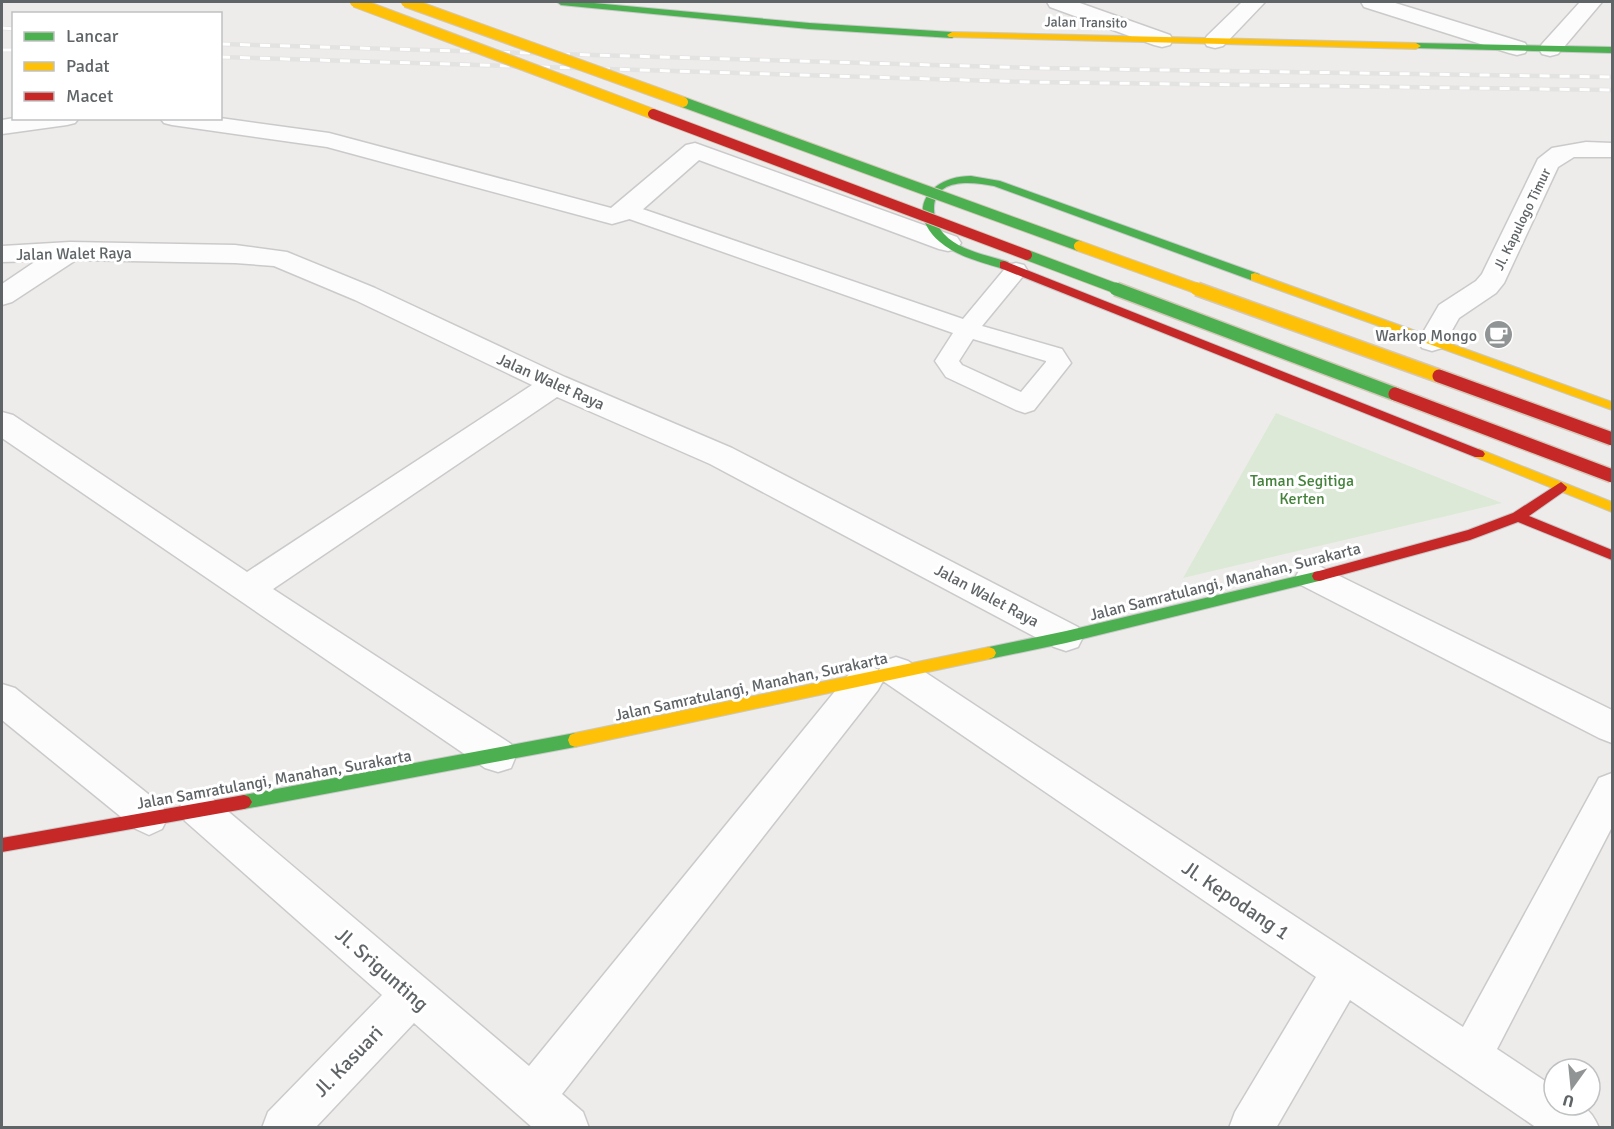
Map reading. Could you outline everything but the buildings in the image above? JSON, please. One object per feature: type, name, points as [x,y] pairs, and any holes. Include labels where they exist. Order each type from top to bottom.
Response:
[{"type":"main road","points":[[355,2],[1612,476]]},
{"type":"main road","points":[[406,2],[1612,439]]},
{"type":"main road","name":"Jalan Transito","points":[[561,2],[798,25],[932,35],[1612,50]]},
{"type":"main road","points":[[1612,406],[1438,330],[996,183],[975,179],[955,180],[939,187],[928,208],[930,225],[948,243],[1612,507]]},
{"type":"main road","name":"Jalan Samratulangi, Manahan, Surakarta","points":[[2,845],[498,756],[1066,637],[1470,536],[1518,517],[1561,487]]},
{"type":"main road","points":[[1518,517],[1612,555]]},
{"type":"street","points":[[1058,2],[1162,40]]},
{"type":"street","points":[[1215,41],[1254,2]]},
{"type":"street","points":[[1372,2],[1517,48]]},
{"type":"street","points":[[1550,49],[1591,2]]},
{"type":"street","points":[[2,127],[53,120]]},
{"type":"street","points":[[186,120],[329,140],[612,216],[625,210],[695,150],[948,243]]},
{"type":"street","name":"Jl. Kapulogo Timur","points":[[1438,330],[1454,308],[1486,287],[1494,277],[1547,165],[1553,157],[1576,149],[1612,150]]},
{"type":"street","points":[[2,296],[70,251]]},
{"type":"street","name":"Jalan Walet Raya","points":[[2,254],[70,251],[236,254],[278,258],[365,294],[555,384],[720,456],[1066,637]]},
{"type":"street","points":[[247,589],[555,384]]},
{"type":"street","points":[[2,423],[498,756]]},
{"type":"street","points":[[1313,576],[1612,727]]},
{"type":"street","points":[[532,1097],[881,675]]},
{"type":"street","name":"Jl. Kepodang 1","points":[[881,675],[1343,972],[1577,1128]]},
{"type":"street","points":[[2,699],[149,817]]},
{"type":"street","points":[[1470,1056],[1612,790]]},
{"type":"street","name":"Jl. Srigunting","points":[[198,809],[567,1128]]},
{"type":"street","points":[[1251,1128],[1343,972]]},
{"type":"street","name":"Jl. Kasuari","points":[[284,1128],[412,995]]},
{"type":"lane","points":[[625,210],[967,329],[1016,270]]},
{"type":"green space","name":"Taman Segitiga Kerten","points":[[1276,413],[1502,503],[1183,578]]},
{"type":"railway","points":[[2,28],[12,29]]},
{"type":"railway","points":[[222,44],[1035,68],[1612,77]]},
{"type":"railway","points":[[2,50],[12,50]]},
{"type":"railway","points":[[222,57],[1030,82],[1612,90]]},
{"type":"traffic: fast","points":[[561,2],[809,26],[952,35]]},
{"type":"traffic: fast","points":[[1416,46],[1612,50]]},
{"type":"traffic: fast","points":[[683,102],[1079,246]]},
{"type":"traffic: fast","points":[[1004,265],[961,250],[941,237],[935,230],[929,213],[929,204],[937,188],[958,180],[996,183],[1255,277]]},
{"type":"traffic: fast","points":[[1027,255],[1395,394]]},
{"type":"traffic: fast","points":[[989,653],[1066,637],[1319,576]]},
{"type":"traffic: fast","points":[[244,802],[575,740]]},
{"type":"traffic: slow","points":[[355,2],[653,114]]},
{"type":"traffic: slow","points":[[406,2],[683,102]]},
{"type":"traffic: slow","points":[[952,35],[1416,46]]},
{"type":"traffic: slow","points":[[1079,246],[1439,376]]},
{"type":"traffic: slow","points":[[1255,277],[1612,406]]},
{"type":"traffic: slow","points":[[1479,454],[1612,507]]},
{"type":"traffic: slow","points":[[575,740],[989,653]]},
{"type":"traffic: jam","points":[[653,114],[1027,255]]},
{"type":"traffic: jam","points":[[1004,265],[1479,454]]},
{"type":"traffic: jam","points":[[1439,376],[1612,439]]},
{"type":"traffic: jam","points":[[1395,394],[1612,476]]},
{"type":"traffic: jam","points":[[1319,576],[1470,535],[1518,517],[1561,487]]},
{"type":"traffic: jam","points":[[1518,517],[1612,555]]},
{"type":"traffic: jam","points":[[2,845],[244,802]]},
{"type":"place","name":"Warkop Mongo","points":[[1498,335]]}]
